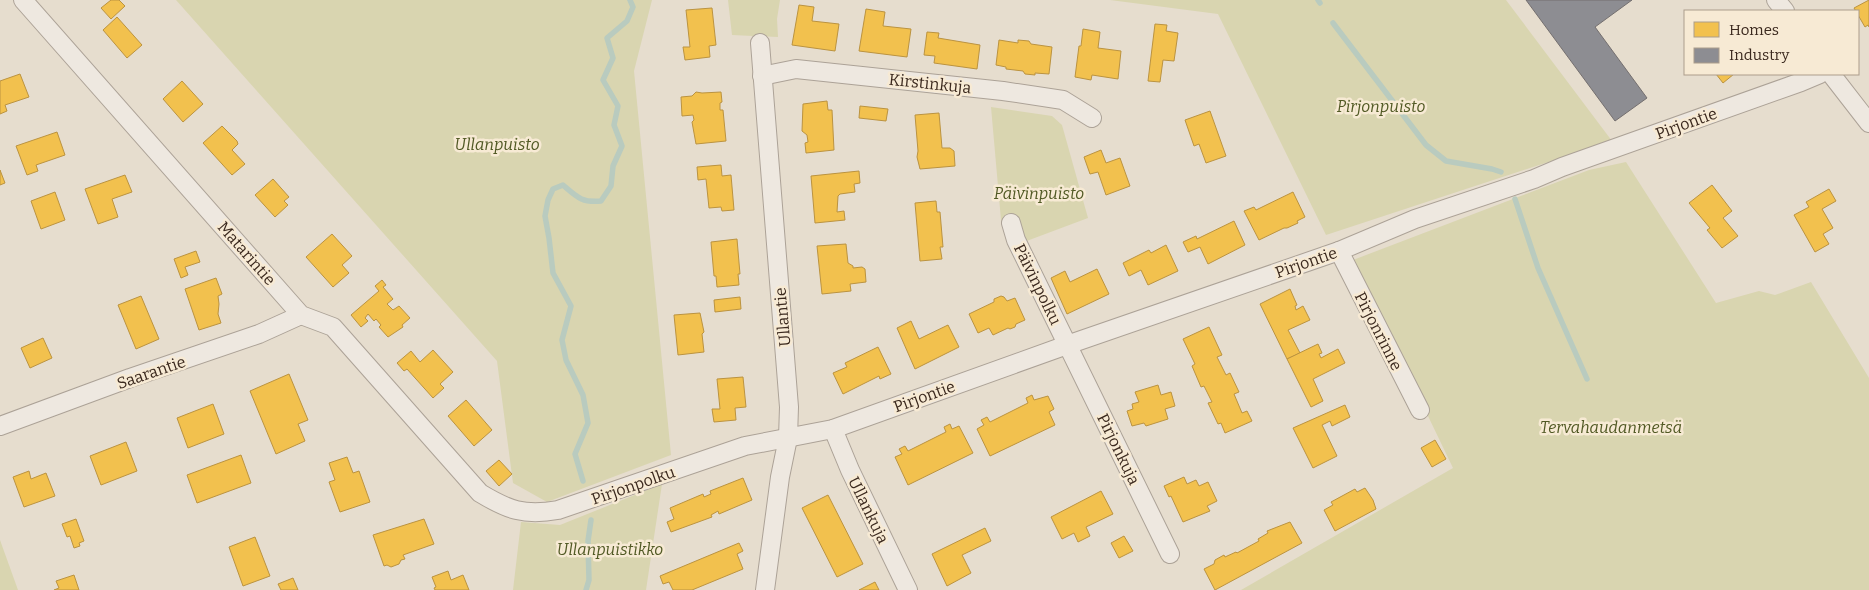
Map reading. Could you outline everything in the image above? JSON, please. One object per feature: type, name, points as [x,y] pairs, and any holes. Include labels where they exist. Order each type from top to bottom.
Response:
[{"type":"street","name":"Matarintie","points":[[23,0],[301,315],[333,327],[480,493]]},
{"type":"street","points":[[1776,0],[1784,10]]},
{"type":"street","name":"Ullantie","points":[[760,43],[789,407],[788,438],[780,477],[765,590]]},
{"type":"street","name":"Kirstinkuja","points":[[762,76],[796,70],[1003,91],[1063,100],[1092,118]]},
{"type":"street","name":"Pirjontie","points":[[788,438],[832,428],[1067,344],[1339,251],[1414,219],[1534,179],[1562,167],[1818,75]]},
{"type":"street","points":[[1832,75],[1869,123]]},
{"type":"street","name":"Päivinpolku","points":[[1011,224],[1016,240],[1067,344]]},
{"type":"street","name":"Pirjonrinne","points":[[1339,251],[1420,410]]},
{"type":"street","name":"Saarantie","points":[[0,426],[130,378],[259,334],[301,315]]},
{"type":"street","name":"Pirjonkuja","points":[[1067,344],[1170,554]]},
{"type":"street","name":"Ullankuja","points":[[832,428],[850,470],[908,590]]},
{"type":"street","name":"Pirjonpolku","points":[[480,493],[500,505],[538,514],[558,510],[745,446],[788,438]]},
{"type":"green space","name":"Ullanpuisto","points":[[176,0],[652,0],[634,71],[671,455],[547,502],[513,483],[497,361]]},
{"type":"green space","points":[[728,0],[780,0],[777,19],[778,37],[732,35]]},
{"type":"green space","name":"Pirjonpuisto","points":[[1110,0],[1506,0],[1612,141],[1326,235],[1218,14]]},
{"type":"green space","name":"Päivinpuisto","points":[[991,107],[1052,116],[1062,125],[1088,218],[1024,242],[1001,220]]},
{"type":"green space","name":"Tervahaudanmetsä","points":[[1626,162],[1716,303],[1759,291],[1775,295],[1811,282],[1869,378],[1869,590],[1241,590],[1453,468],[1353,260],[1589,170]]},
{"type":"green space","name":"Ullanpuistikko","points":[[662,484],[646,590],[513,590],[521,522],[560,525]]},
{"type":"green space","points":[[0,540],[18,590],[0,590]]},
{"type":"building: Homes","points":[[111,0],[119,0],[125,6],[111,19],[101,8]]},
{"type":"building: Homes","points":[[1869,0],[1869,27],[1868,25],[1865,27],[1859,17],[1859,10],[1854,8]]},
{"type":"building: Homes","points":[[799,5],[814,7],[812,21],[839,24],[835,51],[792,45]]},
{"type":"building: Homes","points":[[712,8],[716,45],[709,46],[710,57],[685,60],[683,47],[690,47],[686,10]]},
{"type":"building: Homes","points":[[866,9],[885,12],[883,26],[911,29],[907,57],[859,51]]},
{"type":"building: Homes","points":[[117,17],[142,45],[127,58],[103,30]]},
{"type":"building: Homes","points":[[1155,24],[1167,25],[1166,31],[1178,33],[1174,61],[1163,60],[1160,82],[1148,81]]},
{"type":"building: Homes","points":[[1083,29],[1100,32],[1098,48],[1121,51],[1118,79],[1092,75],[1091,80],[1075,77]]},
{"type":"building: Homes","points":[[927,32],[939,33],[938,38],[980,45],[977,69],[934,63],[935,56],[924,55]]},
{"type":"building: Homes","points":[[999,40],[1018,43],[1018,40],[1029,41],[1031,44],[1052,47],[1049,74],[1025,74],[1023,71],[1006,69],[1006,67],[996,65]]},
{"type":"building: Homes","points":[[20,74],[29,97],[5,105],[7,111],[0,114],[0,81]]},
{"type":"building: Homes","points":[[1717,75],[1733,75],[1723,83]]},
{"type":"building: Homes","points":[[182,81],[203,104],[183,122],[163,99]]},
{"type":"building: Homes","points":[[696,92],[721,92],[722,102],[720,103],[720,110],[723,110],[726,141],[696,144],[692,122],[694,120],[693,115],[682,116],[681,97],[692,96]]},
{"type":"building: Homes","points":[[827,101],[828,110],[832,110],[834,150],[806,153],[805,143],[808,142],[807,135],[802,131],[803,104]]},
{"type":"building: Homes","points":[[860,106],[888,109],[886,121],[859,118]]},
{"type":"building: Homes","points":[[1210,111],[1226,156],[1206,163],[1199,144],[1194,146],[1185,120]]},
{"type":"building: Homes","points":[[939,113],[942,148],[950,148],[954,151],[955,166],[920,169],[917,157],[915,115]]},
{"type":"building: Homes","points":[[222,126],[237,141],[238,144],[232,150],[245,164],[232,175],[203,143]]},
{"type":"building: Homes","points":[[57,132],[65,155],[36,165],[38,171],[27,175],[16,146]]},
{"type":"building: Homes","points":[[1101,150],[1106,163],[1120,158],[1130,186],[1106,195],[1098,172],[1090,174],[1084,157]]},
{"type":"building: Homes","points":[[721,165],[722,176],[731,175],[734,210],[722,211],[721,207],[709,208],[706,179],[698,180],[697,167]]},
{"type":"building: Homes","points":[[0,170],[5,183],[0,185]]},
{"type":"building: Homes","points":[[859,171],[860,183],[854,184],[855,192],[838,196],[837,212],[844,211],[845,220],[815,223],[811,176]]},
{"type":"building: Homes","points":[[125,175],[132,192],[112,199],[118,217],[98,224],[85,189]]},
{"type":"building: Homes","points":[[273,179],[289,197],[284,201],[288,205],[275,217],[255,195]]},
{"type":"building: Homes","points":[[1712,185],[1732,211],[1723,218],[1738,236],[1722,248],[1707,230],[1710,228],[1689,203]]},
{"type":"building: Homes","points":[[1829,189],[1836,201],[1822,209],[1833,228],[1823,234],[1829,244],[1815,252],[1794,215],[1809,207],[1806,202]]},
{"type":"building: Homes","points":[[55,192],[65,220],[41,229],[31,201]]},
{"type":"building: Homes","points":[[1293,192],[1305,217],[1297,221],[1298,223],[1259,240],[1244,211],[1254,207],[1256,210]]},
{"type":"building: Homes","points":[[936,201],[937,212],[940,212],[943,247],[940,247],[942,259],[920,261],[915,203]]},
{"type":"building: Homes","points":[[1234,221],[1245,245],[1208,264],[1200,247],[1188,252],[1183,242],[1196,236],[1197,239]]},
{"type":"building: Homes","points":[[332,234],[352,256],[342,265],[349,273],[333,287],[306,257]]},
{"type":"building: Homes","points":[[737,239],[739,285],[717,287],[716,276],[714,276],[711,242]]},
{"type":"building: Homes","points":[[846,244],[848,263],[853,268],[862,267],[865,269],[866,282],[850,284],[851,291],[822,294],[817,246]]},
{"type":"building: Homes","points":[[1166,245],[1178,271],[1148,285],[1141,270],[1129,276],[1123,263],[1149,250],[1151,253]]},
{"type":"building: Homes","points":[[196,251],[200,262],[185,267],[188,275],[181,278],[174,259]]},
{"type":"building: Homes","points":[[1097,269],[1109,294],[1067,314],[1051,278],[1065,271],[1070,282]]},
{"type":"building: Homes","points":[[216,278],[222,294],[218,296],[218,314],[221,323],[199,330],[185,289]]},
{"type":"building: Homes","points":[[382,280],[386,285],[383,287],[393,299],[387,304],[393,310],[399,306],[410,318],[402,325],[403,327],[388,337],[379,327],[381,325],[376,319],[374,321],[368,314],[365,318],[368,321],[361,327],[351,315],[379,291],[375,286]]},
{"type":"building: Homes","points":[[1290,289],[1297,305],[1295,306],[1296,310],[1303,306],[1310,320],[1288,330],[1300,353],[1287,359],[1260,304]]},
{"type":"building: Homes","points":[[141,296],[159,339],[136,349],[118,305]]},
{"type":"building: Homes","points":[[1001,296],[1007,301],[1015,298],[1025,320],[1016,324],[1015,327],[993,335],[989,328],[978,333],[969,314],[994,302],[994,299]]},
{"type":"building: Homes","points":[[740,297],[741,309],[715,312],[714,300]]},
{"type":"building: Homes","points":[[700,313],[704,332],[702,334],[704,352],[678,355],[674,315]]},
{"type":"building: Homes","points":[[911,321],[919,339],[948,325],[959,347],[915,369],[897,328]]},
{"type":"building: Homes","points":[[1209,327],[1222,355],[1217,357],[1226,375],[1230,373],[1239,392],[1234,394],[1242,413],[1247,411],[1252,421],[1225,433],[1221,423],[1218,424],[1208,403],[1212,402],[1204,386],[1201,387],[1192,366],[1195,364],[1183,339]]},
{"type":"building: Homes","points":[[43,338],[52,358],[30,368],[21,348]]},
{"type":"building: Homes","points":[[1318,344],[1322,353],[1319,354],[1321,358],[1338,349],[1345,363],[1313,379],[1323,401],[1311,407],[1287,359]]},
{"type":"building: Homes","points":[[878,347],[891,374],[880,379],[879,376],[843,394],[833,373],[847,367],[845,363]]},
{"type":"building: Homes","points":[[433,350],[453,372],[440,384],[444,388],[433,398],[407,369],[404,371],[397,363],[411,351],[420,362]]},
{"type":"building: Homes","points":[[289,374],[308,420],[298,424],[305,441],[276,454],[250,391]]},
{"type":"building: Homes","points":[[743,377],[746,407],[735,408],[736,420],[714,422],[712,409],[720,409],[717,379]]},
{"type":"building: Homes","points":[[1158,385],[1161,395],[1171,392],[1175,406],[1165,409],[1168,419],[1146,426],[1144,423],[1132,426],[1127,411],[1133,409],[1132,404],[1139,402],[1135,392]]},
{"type":"building: Homes","points":[[1032,395],[1034,400],[1048,396],[1054,409],[1049,412],[1055,425],[990,456],[977,429],[984,425],[981,420],[987,417],[990,422],[1028,403],[1026,398]]},
{"type":"building: Homes","points":[[466,400],[492,430],[474,446],[448,416]]},
{"type":"building: Homes","points":[[213,404],[224,434],[188,448],[177,418]]},
{"type":"building: Homes","points":[[1345,405],[1350,417],[1332,426],[1330,421],[1322,425],[1337,456],[1313,468],[1293,428]]},
{"type":"building: Homes","points":[[950,424],[952,429],[959,426],[973,453],[908,485],[895,457],[902,454],[899,449],[905,446],[908,451],[946,432],[944,427]]},
{"type":"building: Homes","points":[[1435,440],[1446,459],[1432,467],[1421,448]]},
{"type":"building: Homes","points":[[126,442],[137,471],[101,485],[90,456]]},
{"type":"building: Homes","points":[[241,455],[251,483],[197,503],[187,475]]},
{"type":"building: Homes","points":[[347,457],[353,473],[359,471],[370,502],[340,512],[329,482],[335,480],[329,463]]},
{"type":"building: Homes","points":[[499,460],[512,474],[499,486],[486,471]]},
{"type":"building: Homes","points":[[29,471],[31,479],[46,473],[55,496],[24,507],[13,477]]},
{"type":"building: Homes","points":[[1184,477],[1187,484],[1196,480],[1199,486],[1208,482],[1217,501],[1207,506],[1210,511],[1183,522],[1171,496],[1169,497],[1164,486]]},
{"type":"building: Homes","points":[[743,478],[752,500],[719,514],[718,511],[711,515],[712,517],[671,532],[667,522],[674,519],[670,508],[703,494],[704,497],[711,494],[710,491]]},
{"type":"building: Homes","points":[[1365,488],[1373,500],[1376,509],[1335,531],[1324,510],[1333,505],[1331,502],[1355,489],[1357,492]]},
{"type":"building: Homes","points":[[1101,491],[1113,514],[1086,527],[1090,536],[1078,542],[1074,533],[1062,539],[1051,517]]},
{"type":"building: Homes","points":[[828,495],[863,564],[837,577],[802,508]]},
{"type":"building: Homes","points":[[76,519],[84,541],[79,543],[80,546],[74,548],[70,536],[67,537],[62,524]]},
{"type":"building: Homes","points":[[424,519],[434,544],[403,555],[405,559],[401,560],[399,564],[391,567],[384,566],[373,535]]},
{"type":"building: Homes","points":[[1290,522],[1302,543],[1215,590],[1204,569],[1214,564],[1215,560],[1224,555],[1225,557],[1237,553],[1259,541],[1258,539],[1268,533],[1267,531]]},
{"type":"building: Homes","points":[[985,528],[991,541],[962,555],[971,573],[947,586],[932,554]]},
{"type":"building: Homes","points":[[1124,536],[1133,551],[1119,558],[1111,543]]},
{"type":"building: Homes","points":[[255,537],[270,576],[243,586],[229,547]]},
{"type":"building: Homes","points":[[739,543],[743,551],[737,554],[743,569],[692,590],[673,590],[669,582],[663,584],[660,576]]},
{"type":"building: Homes","points":[[448,571],[451,580],[463,575],[469,590],[435,590],[434,588],[436,587],[432,577]]},
{"type":"building: Homes","points":[[74,575],[79,590],[54,590],[59,588],[56,581]]},
{"type":"building: Homes","points":[[293,578],[298,590],[281,590],[278,584]]},
{"type":"building: Homes","points":[[875,582],[879,590],[859,590]]},
{"type":"building: Industry","points":[[1526,0],[1632,0],[1595,27],[1647,98],[1615,121]]},
{"type":"waterway","points":[[583,481],[575,454],[588,423],[583,395],[566,360],[562,340],[571,306],[553,273],[545,216],[548,200],[553,189],[563,185],[584,200],[601,201],[611,186],[613,166],[622,146],[614,125],[618,106],[603,80],[613,58],[607,38],[627,21],[633,7],[630,0]]},
{"type":"waterway","points":[[1333,23],[1426,145],[1446,161],[1501,172]]},
{"type":"waterway","points":[[1515,199],[1538,268],[1587,379]]},
{"type":"waterway","points":[[586,590],[589,580],[588,541],[591,520]]}]
